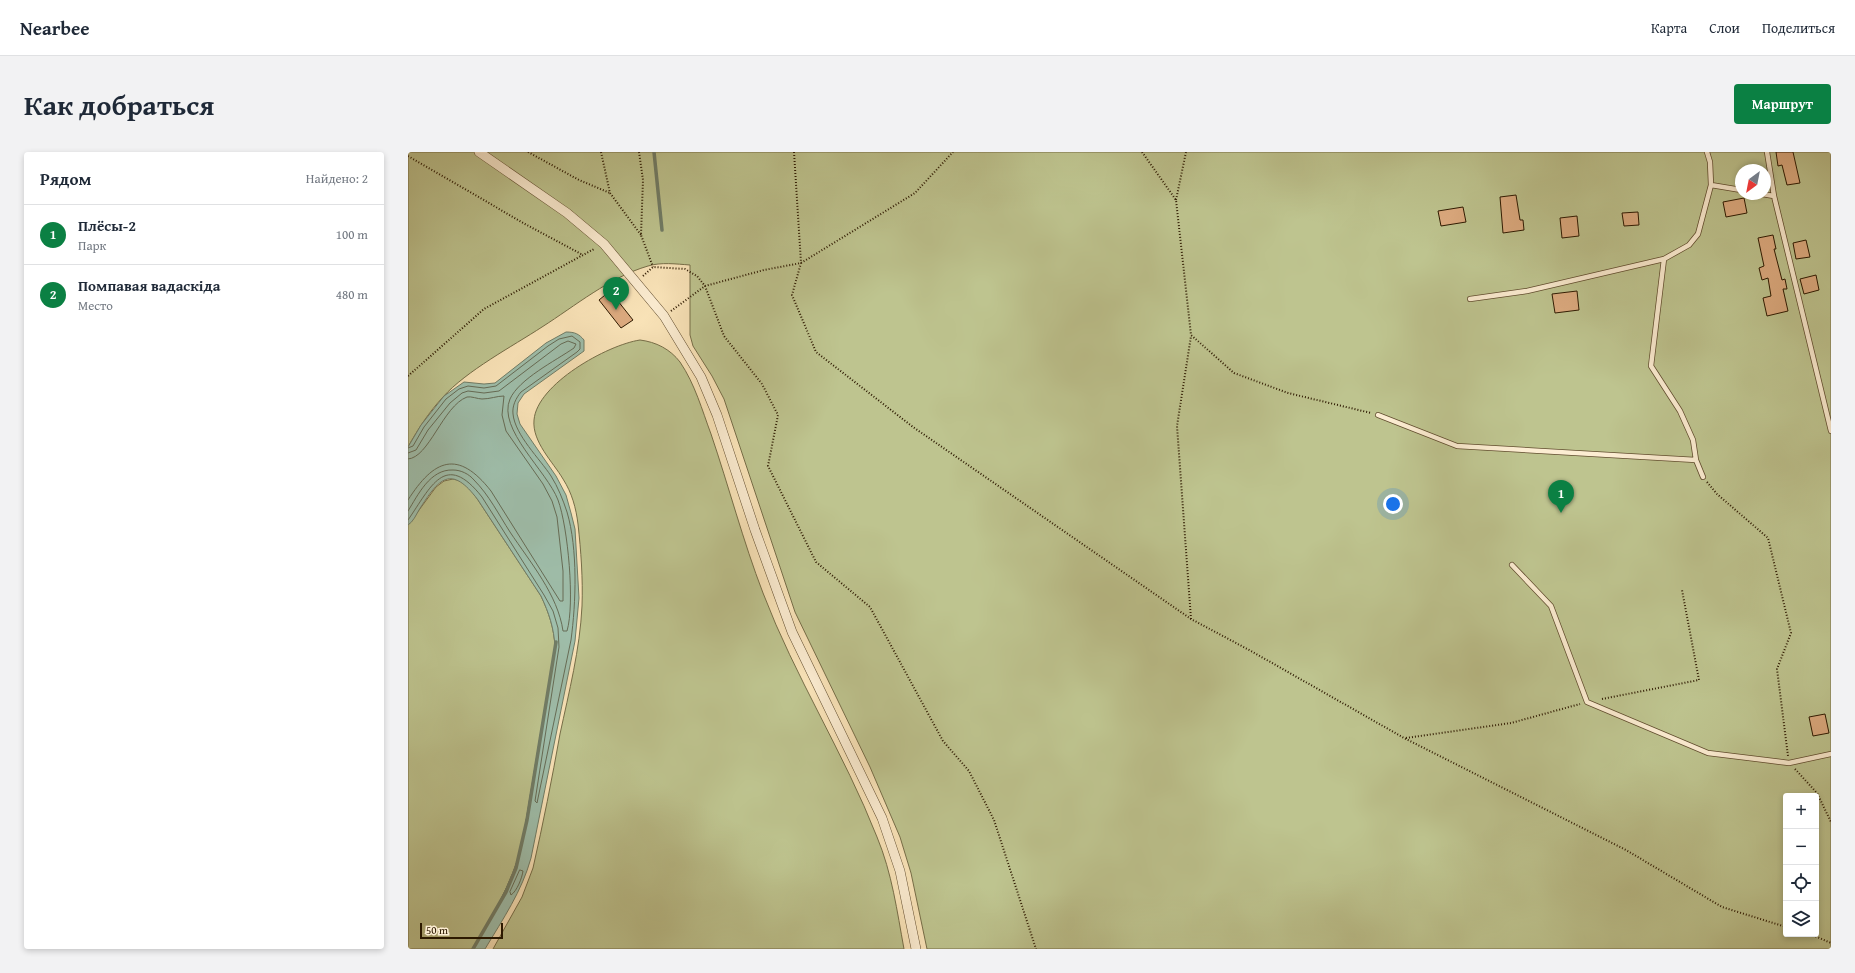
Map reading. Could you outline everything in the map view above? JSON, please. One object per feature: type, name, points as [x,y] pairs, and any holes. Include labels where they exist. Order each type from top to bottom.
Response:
[{"type":"street","points":[[479,152],[567,213],[604,244],[664,316],[701,377],[717,415],[755,530],[792,632],[882,818],[900,871],[916,949]]},
{"type":"lane","points":[[1470,299],[1527,291],[1664,259],[1689,245],[1698,234],[1711,185],[1710,162],[1707,152]]},
{"type":"lane","points":[[1767,152],[1774,196],[1831,431]]},
{"type":"lane","points":[[1711,185],[1735,189]]},
{"type":"lane","points":[[1664,259],[1651,366],[1680,412],[1693,440],[1696,460],[1702,477]]},
{"type":"lane","points":[[1378,415],[1457,446],[1696,460]]},
{"type":"lane","points":[[1512,565],[1552,606],[1587,702],[1708,753],[1789,763],[1831,754]]},
{"type":"path","points":[[528,152],[579,180],[610,193]]},
{"type":"path","points":[[601,152],[610,193],[641,235],[653,267]]},
{"type":"path","points":[[794,152],[801,263],[792,295],[816,352],[912,427],[1191,619],[1258,654],[1404,738],[1626,850],[1722,907],[1783,926]]},
{"type":"path","points":[[664,316],[705,286],[764,270],[801,263],[915,193],[953,152]]},
{"type":"path","points":[[1142,152],[1176,200]]},
{"type":"path","points":[[1186,152],[1176,200],[1191,335],[1177,426],[1191,619]]},
{"type":"path","points":[[638,153],[643,180],[641,235]]},
{"type":"path","points":[[408,156],[525,224],[583,255]]},
{"type":"path","points":[[408,376],[484,309],[604,244]]},
{"type":"path","points":[[636,281],[653,267],[685,270],[697,276],[705,286],[724,336],[762,384],[778,415],[768,466],[812,555],[816,562],[870,607],[943,741],[969,771],[994,820],[1036,949]]},
{"type":"path","points":[[1191,335],[1234,373],[1288,393],[1378,415]]},
{"type":"path","points":[[1702,477],[1716,494],[1768,538],[1791,633],[1777,669],[1789,763],[1817,793],[1831,822]]},
{"type":"path","points":[[1404,738],[1511,723],[1587,702],[1699,680],[1682,590]]},
{"type":"path","points":[[1817,937],[1831,943]]},
{"type":"green space","points":[[408,152],[1831,152],[1831,949],[927,949],[911,873],[900,837],[870,767],[795,612],[724,399],[712,376],[693,346],[690,335],[690,265],[663,264],[648,266],[620,277],[606,285],[477,368],[443,397],[420,427],[408,447]]},
{"type":"green space","points":[[640,340],[657,344],[672,353],[680,362],[694,388],[711,434],[763,593],[790,655],[850,775],[877,837],[887,864],[894,892],[904,949],[493,949],[522,897],[533,868],[574,670],[581,622],[582,565],[575,506],[566,484],[536,436],[534,420],[538,406],[547,393],[560,380],[593,358],[626,343]]},
{"type":"green space","points":[[453,479],[467,486],[473,493],[541,596],[551,621],[555,647],[522,845],[507,886],[488,924],[473,949],[408,949],[408,525],[436,487],[444,481]]},
{"type":"water","points":[[566,332],[574,333],[584,340],[584,351],[524,394],[518,403],[517,414],[520,424],[556,476],[566,495],[571,513],[575,529],[579,598],[575,641],[531,858],[523,882],[485,949],[473,949],[495,911],[507,886],[522,845],[555,647],[554,633],[541,596],[478,500],[469,489],[460,482],[453,479],[439,483],[408,525],[408,447],[421,425],[444,396],[464,382],[484,384],[495,383],[546,343]]},
{"type":"building","points":[[1776,152],[1793,152],[1800,183],[1787,185],[1782,165],[1778,166]]},
{"type":"building","points":[[1516,195],[1520,220],[1523,220],[1524,230],[1503,233],[1500,197]]},
{"type":"building","points":[[1744,200],[1747,213],[1726,217],[1723,202]]},
{"type":"building","points":[[1463,207],[1466,222],[1441,226],[1438,211]]},
{"type":"building","points":[[1638,212],[1639,225],[1624,226],[1622,213]]},
{"type":"building","points":[[1577,216],[1579,236],[1562,238],[1560,218]]},
{"type":"building","points":[[1773,235],[1776,249],[1774,249],[1782,280],[1785,279],[1787,289],[1783,289],[1788,311],[1767,316],[1763,298],[1771,296],[1768,278],[1762,280],[1759,268],[1764,266],[1758,238]]},
{"type":"building","points":[[1806,240],[1810,257],[1796,259],[1793,243]]},
{"type":"building","points":[[1816,275],[1819,290],[1804,294],[1800,279]]},
{"type":"building","points":[[610,291],[633,320],[621,328],[599,300]]},
{"type":"building","points":[[1577,291],[1579,310],[1555,313],[1552,294]]},
{"type":"building","points":[[1825,714],[1829,733],[1813,736],[1809,717]]},
{"type":"waterway","points":[[654,152],[662,230]]},
{"type":"waterway","points":[[473,949],[506,892],[516,868],[527,820],[556,642]]},
{"type":"place","name":"Помпавая вадаскіда","points":[[616,310]]},
{"type":"place","name":"Плёсы-2","points":[[1561,513]]}]
